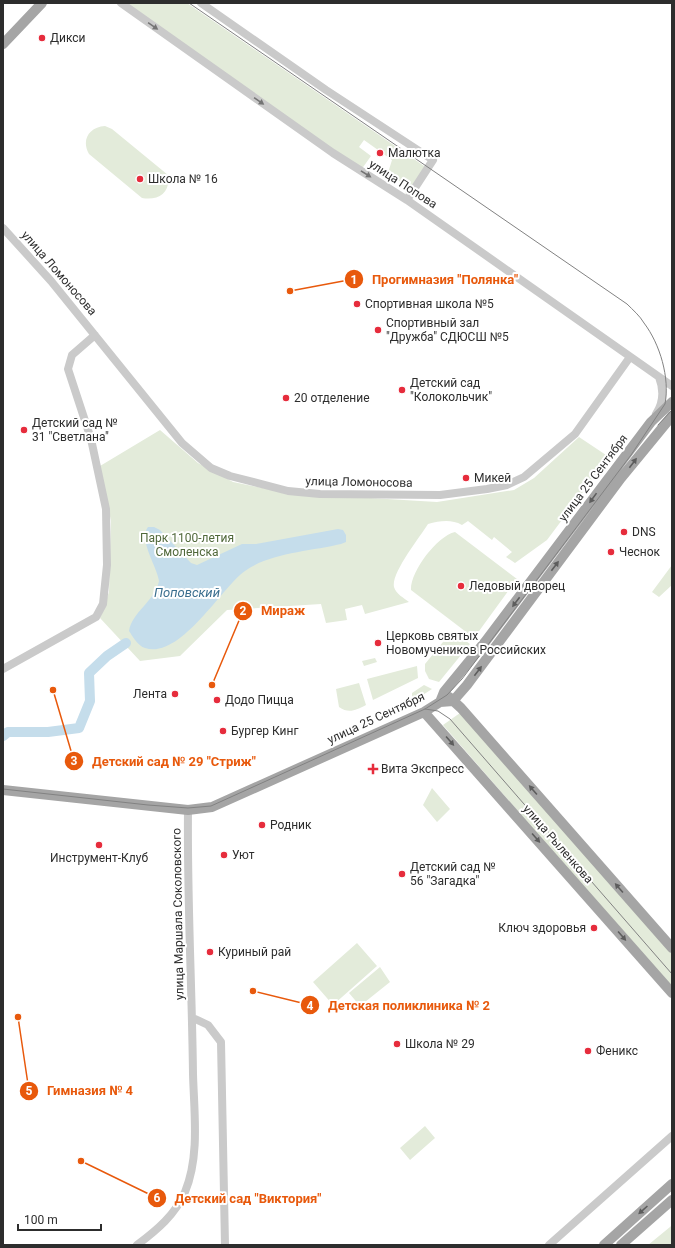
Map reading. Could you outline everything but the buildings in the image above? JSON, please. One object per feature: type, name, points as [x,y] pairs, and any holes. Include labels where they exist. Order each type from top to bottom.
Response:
[{"type":"main road","points":[[3,44],[42,3]]},
{"type":"main road","name":"улица 25 Сентября","points":[[3,790],[188,810],[212,807],[424,712],[442,697],[651,422],[672,402]]},
{"type":"main road","points":[[453,701],[468,685],[647,445],[672,416]]},
{"type":"main road","name":"улица Рыленкова","points":[[442,697],[453,701],[672,948]]},
{"type":"main road","name":"улица Рыленкова","points":[[424,712],[672,993]]},
{"type":"main road","points":[[604,1245],[672,1184]]},
{"type":"main road","points":[[621,1245],[672,1200]]},
{"type":"street","name":"улица Попова","points":[[121,3],[333,153],[407,200],[672,386]]},
{"type":"street","points":[[201,3],[326,90],[433,160],[407,200]]},
{"type":"street","name":"улица Ломоносова","points":[[3,228],[51,281],[182,443],[211,468],[230,476],[288,491],[320,494],[442,495],[507,485],[524,477],[575,434],[630,357]]},
{"type":"street","name":"улица Ломоносова","points":[[3,669],[96,617],[103,604],[108,540],[104,494],[88,431],[68,369],[72,355],[95,335]]},
{"type":"street","points":[[651,422],[661,404],[663,390],[659,377]]},
{"type":"street","name":"улица Маршала Соколовского","points":[[137,1245],[159,1228],[178,1205],[185,1191],[192,1169],[194,1146],[193,1018],[188,810]]},
{"type":"street","points":[[193,1018],[208,1025],[221,1042],[225,1245]]},
{"type":"street","points":[[549,1245],[672,1136]]},
{"type":"green space","points":[[122,3],[187,3],[427,168],[407,199],[403,183],[387,176],[392,160],[364,140],[359,147],[371,156],[361,170]]},
{"type":"green space","points":[[105,126],[112,129],[168,175],[167,187],[162,194],[158,197],[148,199],[142,198],[89,154],[86,144],[88,135],[95,129]]},
{"type":"green space","name":"Парк 1100-летия Смоленска","points":[[160,430],[198,463],[233,482],[287,493],[437,502],[514,490],[534,478],[579,437],[609,457],[547,540],[515,563],[506,557],[512,552],[494,537],[492,540],[468,521],[462,525],[445,521],[428,524],[401,564],[394,581],[396,592],[409,602],[365,614],[362,605],[345,609],[347,620],[326,623],[321,604],[227,610],[180,656],[140,661],[100,618],[109,592],[111,521],[100,466]]},
{"type":"green space","name":"Ледовый дворец","points":[[455,532],[517,579],[474,638],[411,590],[415,574],[426,556],[440,540]]},
{"type":"green space","points":[[672,565],[672,585],[659,597],[652,592]]},
{"type":"green space","points":[[452,631],[470,644],[439,682],[429,679],[425,671],[425,664]]},
{"type":"green space","points":[[375,658],[377,662],[364,666],[362,661]]},
{"type":"green space","points":[[417,666],[418,678],[373,700],[367,679]]},
{"type":"green space","points":[[359,683],[366,705],[356,710],[349,711],[339,707],[336,689]]},
{"type":"green space","points":[[424,685],[432,689],[415,700],[412,697],[412,693]]},
{"type":"green space","points":[[460,713],[672,954],[672,988],[443,725]]},
{"type":"green space","points":[[432,788],[450,809],[437,822],[423,805]]},
{"type":"green space","points":[[357,943],[377,966],[333,1005],[313,982]]},
{"type":"green space","points":[[380,967],[390,982],[360,1006],[349,993]]},
{"type":"green space","points":[[425,1126],[435,1138],[410,1160],[400,1148]]},
{"type":"green space","points":[[672,1225],[672,1245],[648,1245],[670,1227]]},
{"type":"water","name":"Поповский","points":[[148,527],[154,527],[160,530],[191,563],[197,565],[242,544],[256,544],[338,529],[343,530],[346,535],[346,542],[278,556],[255,565],[236,579],[200,620],[186,633],[172,643],[158,649],[142,647],[129,631],[134,618],[153,595],[159,581],[145,539]]},
{"type":"waterway","points":[[3,736],[8,732],[48,732],[79,728],[90,701],[89,673],[107,656],[126,643]]},
{"type":"tram line","points":[[3,789],[148,805],[188,808],[211,806],[425,709],[447,695],[462,679],[631,455],[665,404],[665,372],[659,351],[650,331],[627,304],[189,3]]},
{"type":"tram line","points":[[658,425],[672,410]]},
{"type":"tram line","points":[[425,709],[438,711],[450,719],[672,974]]},
{"type":"place","name":"Дикси","points":[[42,38]]},
{"type":"place","name":"Малютка","points":[[380,153]]},
{"type":"place","name":"Школа № 16","points":[[140,179]]},
{"type":"place","name":"Прогимназия \"Полянка\"","points":[[290,291]]},
{"type":"place","name":"Спортивная школа №5","points":[[357,304]]},
{"type":"place","name":"Спортивный зал \"Дружба\" СДЮСШ №5","points":[[378,330]]},
{"type":"place","name":"Детский сад \"Колокольчик\"","points":[[402,390]]},
{"type":"place","name":"20 отделение","points":[[286,398]]},
{"type":"place","name":"Детский сад № 31 \"Светлана\"","points":[[24,430]]},
{"type":"place","name":"Микей","points":[[466,478]]},
{"type":"place","name":"DNS","points":[[624,532]]},
{"type":"place","name":"Чеснок","points":[[611,552]]},
{"type":"place","name":"Ледовый дворец","points":[[461,586]]},
{"type":"place","name":"Церковь святых Новомучеников Российских","points":[[378,643]]},
{"type":"place","name":"Мираж","points":[[212,685]]},
{"type":"place","name":"Детский сад № 29 \"Стриж\"","points":[[53,690]]},
{"type":"place","name":"Лента","points":[[175,694]]},
{"type":"place","name":"Додо Пицца","points":[[217,700]]},
{"type":"place","name":"Бургер Кинг","points":[[223,731]]},
{"type":"place","name":"Вита Экспресс","points":[[373,769]]},
{"type":"place","name":"Родник","points":[[262,825]]},
{"type":"place","name":"Инструмент-Клуб","points":[[99,845]]},
{"type":"place","name":"Уют","points":[[224,855]]},
{"type":"place","name":"Детский сад № 56 \"Загадка\"","points":[[402,874]]},
{"type":"place","name":"Ключ здоровья","points":[[594,928]]},
{"type":"place","name":"Куриный рай","points":[[210,952]]},
{"type":"place","name":"Детская поликлиника № 2","points":[[253,991]]},
{"type":"place","name":"Гимназия № 4","points":[[18,1017]]},
{"type":"place","name":"Школа № 29","points":[[397,1044]]},
{"type":"place","name":"Феникс","points":[[588,1051]]},
{"type":"place","name":"Детский сад \"Виктория\"","points":[[81,1161]]}]
